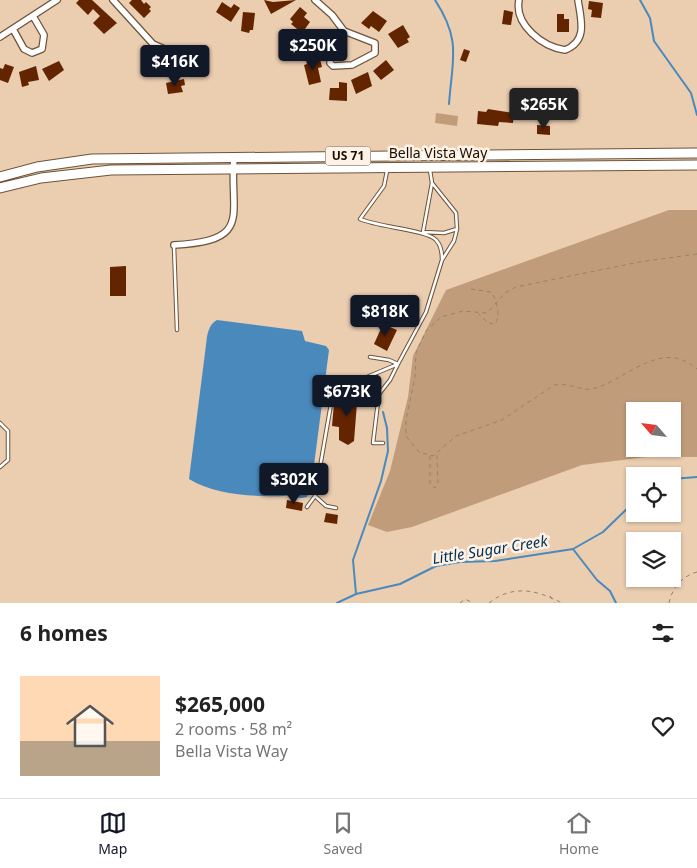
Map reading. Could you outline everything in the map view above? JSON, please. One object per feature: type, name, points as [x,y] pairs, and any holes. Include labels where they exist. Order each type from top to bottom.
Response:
[{"type":"main road","name":"Bella Vista Way","points":[[0,177],[37,167],[92,159],[697,153]]},
{"type":"main road","name":"Bella Vista Way","points":[[0,188],[41,178],[80,172],[233,168],[697,165]]},
{"type":"street","points":[[0,37],[57,0]]},
{"type":"street","points":[[113,0],[153,44],[163,68],[170,72],[177,69],[180,56],[153,44]]},
{"type":"street","points":[[315,0],[332,15],[344,31],[375,43],[375,53],[352,65],[333,66],[330,63],[331,51],[344,31]]},
{"type":"street","points":[[519,0],[522,20],[529,32],[543,42],[560,50],[571,48],[581,37],[582,24],[578,0]]},
{"type":"street","points":[[13,30],[24,49],[32,53],[42,49],[44,35],[33,16]]},
{"type":"street","points":[[174,245],[206,241],[219,236],[228,228],[234,218],[234,157]]},
{"type":"lane","points":[[388,167],[384,186],[360,219],[386,227],[423,232],[444,233],[457,229]]},
{"type":"lane","points":[[423,232],[432,183],[429,167]]},
{"type":"lane","points":[[383,443],[373,443],[380,394],[390,380],[426,312],[442,260],[454,241],[457,229],[456,214],[432,183]]},
{"type":"lane","points":[[423,232],[437,241],[442,260]]},
{"type":"lane","points":[[174,245],[177,330]]},
{"type":"lane","points":[[370,357],[389,360],[398,364]]},
{"type":"lane","points":[[307,507],[315,496],[331,404],[336,393],[398,364]]},
{"type":"lane","points":[[356,382],[380,394]]},
{"type":"lane","points":[[0,423],[8,431],[8,460],[0,467]]},
{"type":"lane","points":[[315,496],[326,506],[336,508]]},
{"type":"path","points":[[697,254],[639,262],[516,287],[505,293],[487,313],[451,313],[441,317],[426,331],[416,353],[415,377],[406,420],[406,436],[411,444],[420,452],[430,456],[437,455],[456,436],[502,420],[554,385],[563,383],[592,389],[639,366],[661,359],[682,360],[697,369]]},
{"type":"path","points":[[470,289],[492,292],[496,303],[497,322],[495,324],[488,323],[479,314]]},
{"type":"path","points":[[415,334],[426,331]]},
{"type":"path","points":[[430,456],[430,484],[435,488],[438,483],[437,455]]},
{"type":"path","points":[[669,603],[670,595],[680,581],[697,572]]},
{"type":"path","points":[[489,603],[497,597],[517,590],[531,591],[550,596],[562,603]]},
{"type":"path","points":[[550,596],[555,603]]},
{"type":"path","points":[[460,603],[465,599],[473,603]]},
{"type":"shaded area","points":[[436,113],[458,116],[457,126],[435,123]]},
{"type":"shaded area","points":[[669,210],[697,210],[697,457],[681,457],[681,402],[626,402],[626,458],[638,458],[582,465],[412,527],[387,532],[368,525],[390,471],[408,397],[413,356],[446,290]]},
{"type":"water","points":[[217,320],[302,331],[305,341],[326,346],[329,350],[311,488],[307,497],[235,494],[211,489],[189,479],[208,331]]},
{"type":"building","points":[[79,0],[92,0],[117,23],[104,34],[93,23],[100,16],[93,9],[88,15],[76,3]]},
{"type":"building","points":[[132,0],[141,0],[144,4],[146,2],[151,7],[149,9],[151,11],[144,18],[129,3]]},
{"type":"building","points":[[264,0],[273,2],[296,0],[271,14]]},
{"type":"building","points":[[589,1],[603,3],[601,18],[591,17],[592,10],[588,9]]},
{"type":"building","points":[[222,2],[231,8],[234,4],[240,8],[231,22],[216,12]]},
{"type":"building","points":[[300,7],[307,13],[304,17],[310,22],[302,33],[291,24],[293,22],[290,19]]},
{"type":"building","points":[[504,10],[513,12],[511,25],[502,24]]},
{"type":"building","points":[[373,11],[387,21],[379,32],[371,26],[369,29],[361,23]]},
{"type":"building","points":[[243,12],[255,13],[253,30],[250,30],[249,33],[241,31]]},
{"type":"building","points":[[557,14],[564,14],[564,19],[569,19],[569,32],[557,32]]},
{"type":"building","points":[[403,25],[410,37],[407,39],[409,42],[398,48],[388,34]]},
{"type":"building","points":[[464,49],[470,51],[466,62],[460,60]]},
{"type":"building","points":[[313,58],[313,61],[320,59],[322,67],[318,68],[321,82],[309,85],[304,65],[307,64],[306,60]]},
{"type":"building","points":[[386,60],[394,70],[381,80],[373,71]]},
{"type":"building","points":[[59,61],[64,70],[49,81],[42,69]]},
{"type":"building","points":[[5,64],[14,67],[8,83],[0,80],[0,68],[3,69]]},
{"type":"building","points":[[36,66],[39,80],[28,82],[29,85],[22,87],[19,72]]},
{"type":"building","points":[[368,72],[372,86],[356,94],[351,80]]},
{"type":"building","points":[[184,79],[185,85],[181,86],[183,92],[168,94],[166,83]]},
{"type":"building","points":[[339,82],[347,83],[347,101],[329,100],[330,88],[339,88]]},
{"type":"building","points":[[488,109],[514,113],[513,123],[499,122],[498,126],[477,124],[478,111],[486,112]]},
{"type":"building","points":[[537,125],[550,126],[550,135],[537,134]]},
{"type":"building","points":[[126,266],[126,296],[110,296],[110,267]]},
{"type":"building","points":[[383,324],[397,330],[387,351],[374,344]]},
{"type":"building","points":[[345,394],[353,395],[362,403],[362,395],[370,396],[369,404],[357,403],[354,441],[348,445],[339,440],[339,427],[332,426],[334,404],[336,401],[341,402]]},
{"type":"building","points":[[287,500],[303,503],[302,511],[286,508]]},
{"type":"building","points":[[326,513],[338,515],[337,524],[324,522]]},
{"type":"waterway","points":[[435,0],[449,27],[452,39],[453,63],[449,104]]},
{"type":"waterway","points":[[640,0],[650,18],[654,41],[691,93],[697,115]]},
{"type":"waterway","points":[[356,594],[353,560],[381,481],[388,451],[387,428],[383,412]]},
{"type":"waterway","name":"Little Sugar Creek","points":[[681,478],[697,477]]},
{"type":"waterway","name":"Little Sugar Creek","points":[[337,603],[356,594],[400,584],[436,566],[460,562],[495,561],[573,549],[603,532],[626,510]]},
{"type":"waterway","points":[[573,549],[597,580],[610,591],[616,603]]}]
